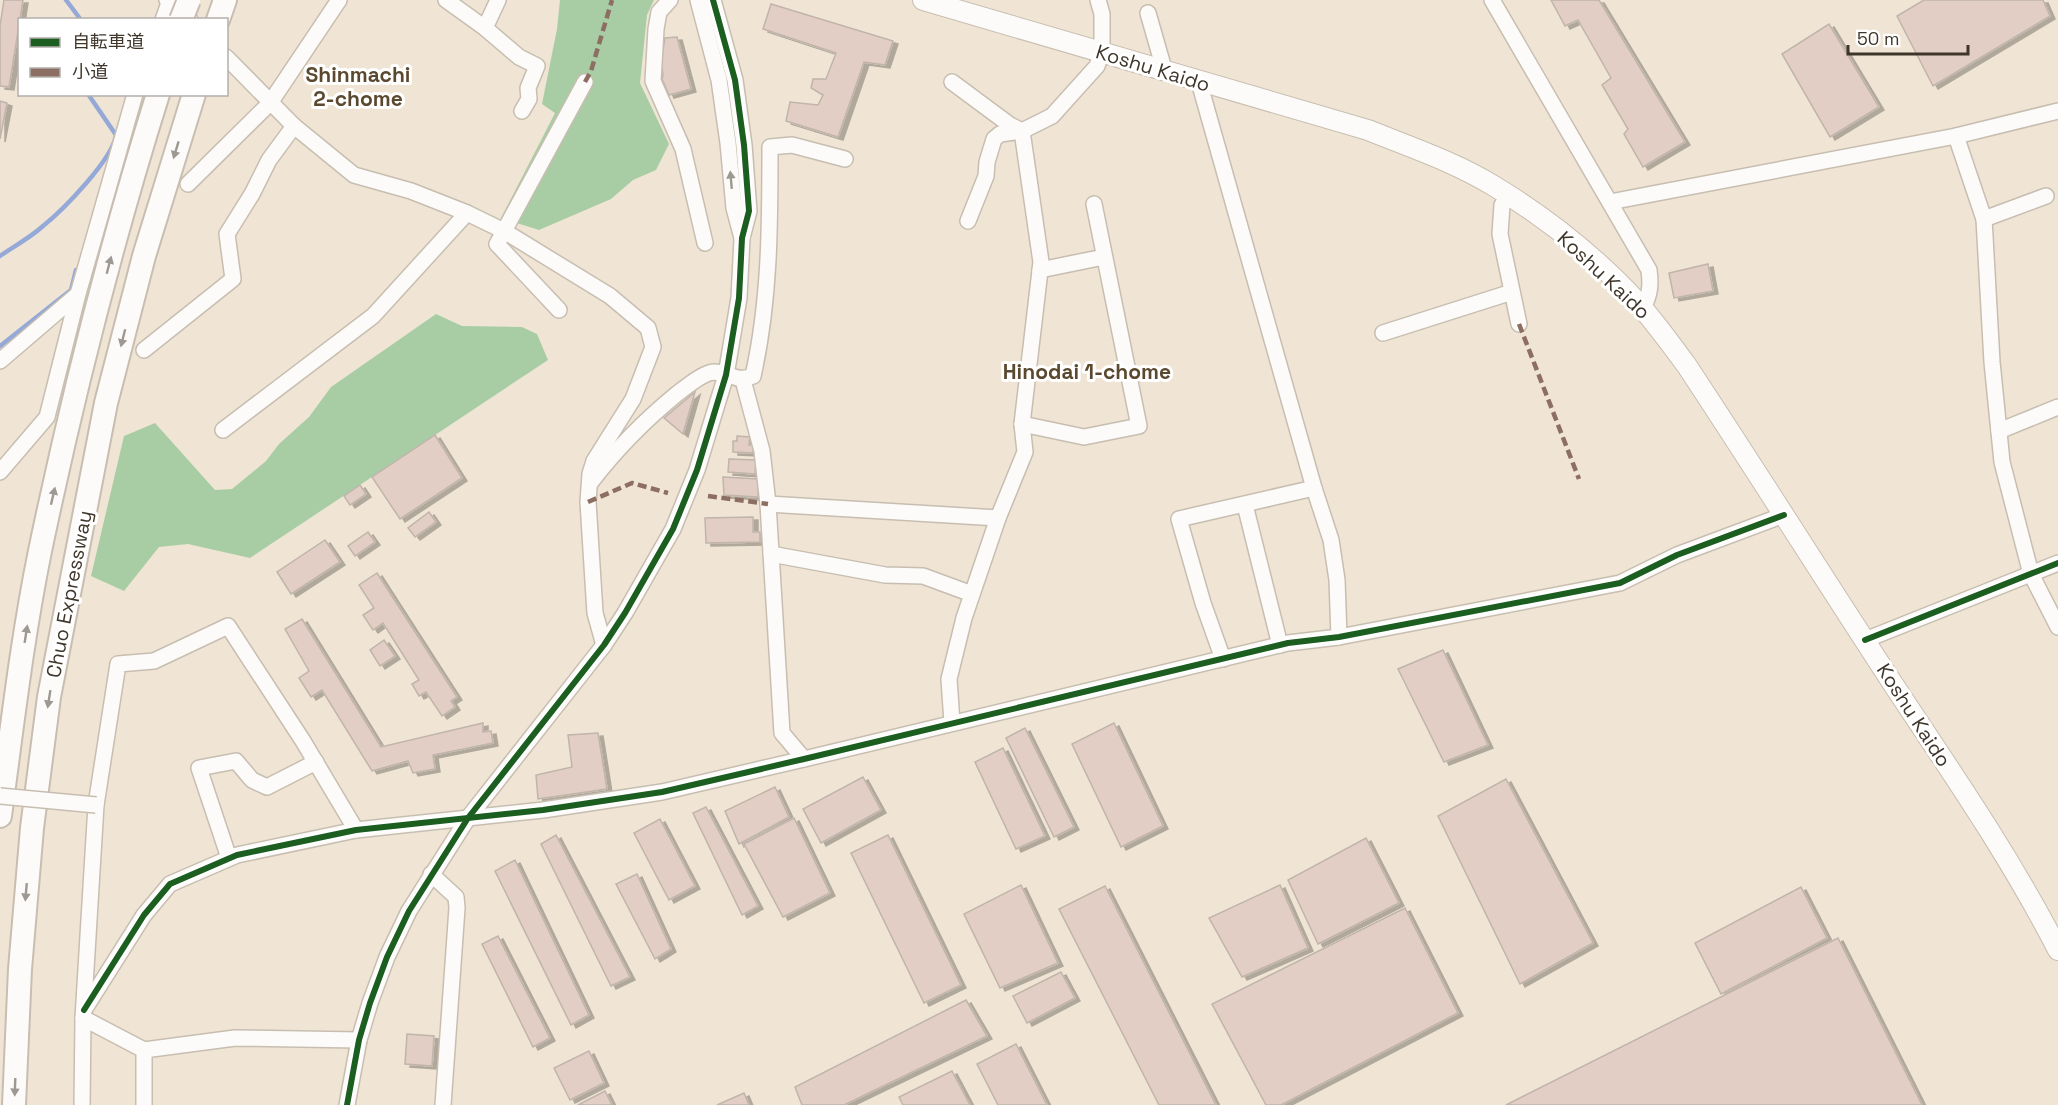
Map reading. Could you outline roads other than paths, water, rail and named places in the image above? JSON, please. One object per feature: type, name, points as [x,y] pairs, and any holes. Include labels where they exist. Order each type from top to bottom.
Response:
[{"type":"highway","points":[[219,18],[225,0]]},
{"type":"highway","name":"Chuo Expressway","points":[[0,816],[17,692],[40,553],[100,299],[133,173],[157,96]]},
{"type":"highway","name":"Chuo Expressway","points":[[15,1105],[20,969],[32,828],[49,697],[106,403],[144,256],[193,96]]},
{"type":"main road","name":"Koshu Kaido","points":[[923,0],[1368,130],[1493,185],[1576,244],[1626,290],[1687,366],[2053,928],[2058,950]]},
{"type":"street","points":[[188,184],[270,103],[339,0]]},
{"type":"street","points":[[446,0],[485,28],[519,57],[537,66],[528,88],[529,99],[522,111]]},
{"type":"street","points":[[485,28],[498,0]]},
{"type":"street","points":[[670,0],[659,12],[653,81],[683,149],[705,243]]},
{"type":"street","points":[[698,0],[718,80],[728,143],[734,208],[741,238]]},
{"type":"street","points":[[347,1105],[359,1040],[370,1003],[387,957],[409,911],[468,818],[604,645],[645,580],[673,529],[697,470],[726,375],[738,298],[741,238],[749,211],[744,144],[735,80],[713,0]]},
{"type":"street","points":[[968,221],[986,176],[987,162],[994,139],[1000,134],[1022,131],[1052,116],[1097,66],[1102,52],[1102,14],[1098,0]]},
{"type":"street","points":[[1492,0],[1649,270],[1651,287],[1642,309]]},
{"type":"street","points":[[164,18],[175,4],[188,18]]},
{"type":"street","points":[[1148,13],[1164,69]]},
{"type":"street","points":[[228,59],[294,126],[354,176],[411,191],[467,213],[504,231],[610,296],[648,328],[653,347],[633,399],[594,461],[588,487],[595,613],[604,645]]},
{"type":"street","points":[[559,310],[497,244],[585,82]]},
{"type":"street","points":[[952,82],[1010,125],[1022,131]]},
{"type":"street","points":[[1199,82],[1314,488],[1331,540],[1337,580],[1339,637]]},
{"type":"street","points":[[0,472],[48,417],[78,294],[134,96]]},
{"type":"street","points":[[1610,202],[1956,136],[2058,111]]},
{"type":"street","points":[[144,350],[233,279],[227,234],[252,194],[269,160],[294,126]]},
{"type":"street","points":[[952,723],[949,679],[964,618],[998,518],[1025,452],[1022,424],[1041,262],[1022,131]]},
{"type":"street","points":[[1956,136],[1984,219],[1992,362],[2002,462],[2031,574],[2058,627]]},
{"type":"street","points":[[588,487],[612,454],[663,406],[698,378],[711,372],[743,380],[753,376],[765,300],[770,227],[770,147],[792,145],[845,159]]},
{"type":"street","points":[[1509,196],[1502,205],[1500,234],[1519,324]]},
{"type":"street","points":[[1984,219],[2046,196]]},
{"type":"street","points":[[1022,424],[1084,437],[1139,426],[1094,204]]},
{"type":"street","points":[[223,430],[373,316],[467,213]]},
{"type":"street","points":[[1040,270],[1104,257]]},
{"type":"street","points":[[1383,333],[1512,292]]},
{"type":"street","points":[[0,361],[78,294]]},
{"type":"street","points":[[743,380],[762,451],[768,504],[782,733],[804,759]]},
{"type":"street","points":[[1999,431],[2058,407]]},
{"type":"street","points":[[1224,659],[1203,603],[1179,519],[1314,488]]},
{"type":"street","points":[[768,504],[998,518]]},
{"type":"street","points":[[1245,505],[1280,645]]},
{"type":"street","points":[[84,1014],[144,915],[170,884],[229,858],[356,830],[543,810],[662,792],[1280,645],[1339,637],[1620,584],[1677,555],[1784,515]]},
{"type":"street","points":[[771,554],[885,575],[923,576],[972,594]]},
{"type":"street","points":[[1865,640],[2058,563]]},
{"type":"street","points":[[82,1105],[84,1014],[96,805],[118,664],[154,661],[228,626],[316,762],[356,830]]},
{"type":"street","points":[[229,858],[199,768],[236,760],[252,780],[267,787],[316,762]]},
{"type":"street","points":[[0,796],[96,805]]},
{"type":"street","points":[[431,874],[456,897],[457,908],[443,1105]]},
{"type":"street","points":[[84,1014],[144,1050],[235,1038],[359,1040]]},
{"type":"street","points":[[144,1050],[144,1105]]},
{"type":"waterway","points":[[66,0],[80,18]]},
{"type":"waterway","points":[[0,256],[52,218],[86,184],[113,145],[116,135],[89,96]]},
{"type":"waterway","points":[[0,346],[71,290],[76,270]]},
{"type":"district","name":"Shinmachi 2-chome","points":[[358,86]]},
{"type":"district","name":"Hinodai 1-chome","points":[[1087,371]]}]
